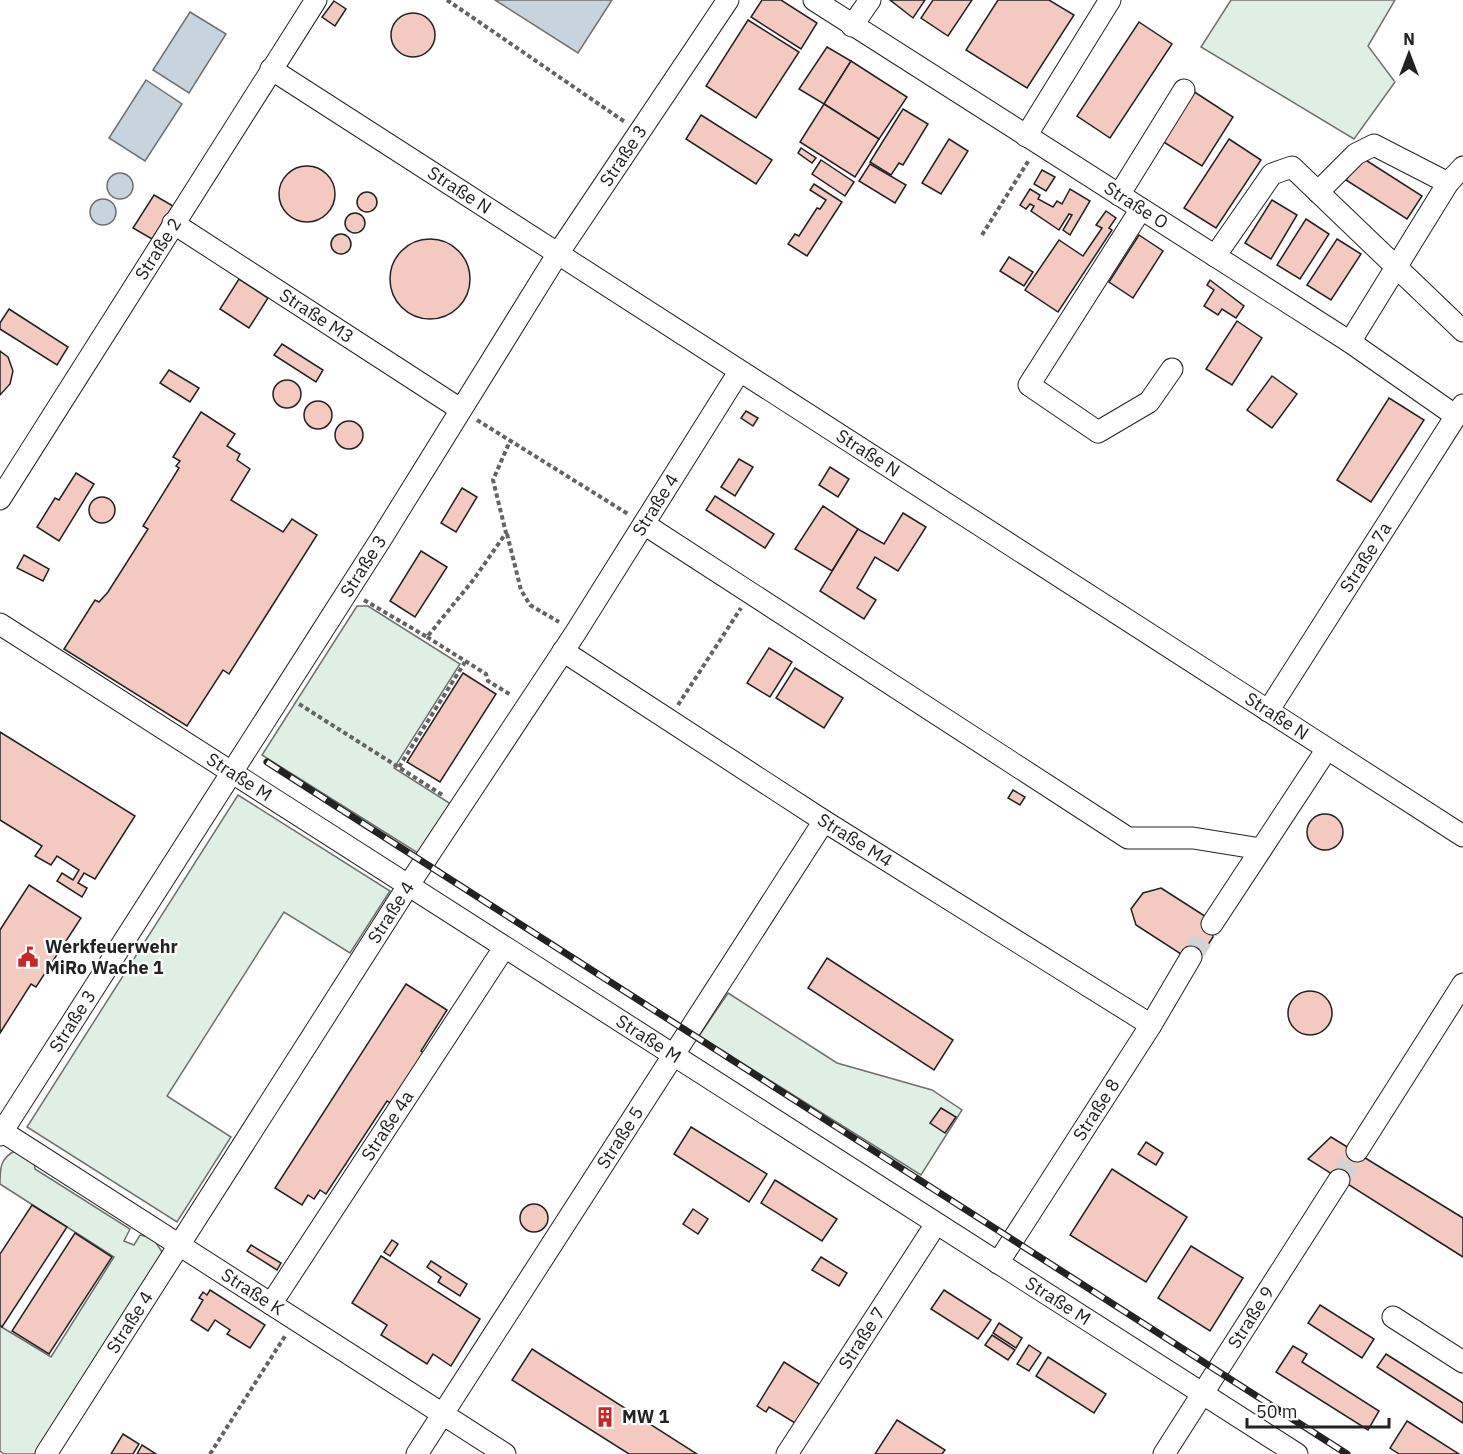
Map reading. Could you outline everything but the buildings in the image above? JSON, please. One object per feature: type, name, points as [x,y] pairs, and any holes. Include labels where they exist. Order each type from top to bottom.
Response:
[{"type":"lane","name":"Straße 2","points":[[0,499],[316,0]]},
{"type":"lane","name":"Straße 3","points":[[1,1132],[283,694],[556,255],[728,0]]},
{"type":"lane","name":"Straße O","points":[[814,0],[1460,411]]},
{"type":"lane","points":[[852,26],[870,0]]},
{"type":"lane","points":[[1032,140],[1110,0]]},
{"type":"lane","name":"Straße N","points":[[271,69],[556,255],[1463,836]]},
{"type":"lane","points":[[1119,195],[1184,90]]},
{"type":"lane","points":[[1318,192],[1356,154],[1374,144],[1448,183]]},
{"type":"lane","points":[[1215,256],[1272,174],[1292,167],[1463,331]]},
{"type":"lane","points":[[1350,342],[1448,183],[1463,167]]},
{"type":"lane","points":[[1141,209],[1029,385],[1098,432],[1149,402],[1172,369]]},
{"type":"lane","name":"Straße M3","points":[[173,223],[460,410]]},
{"type":"lane","name":"Straße 4","points":[[46,1454],[408,886],[576,632],[739,372]]},
{"type":"lane","name":"Straße 7a","points":[[1268,711],[1460,411]]},
{"type":"lane","points":[[644,524],[1128,838],[1193,838],[1261,849]]},
{"type":"lane","name":"Straße M","points":[[0,624],[1297,1454]]},
{"type":"lane","name":"Straße M4","points":[[563,651],[824,821],[1151,1025]]},
{"type":"lane","points":[[1212,924],[1327,748]]},
{"type":"lane","name":"Straße 5","points":[[417,1454],[824,821]]},
{"type":"lane","name":"Straße 4a","points":[[271,1304],[504,948]]},
{"type":"lane","name":"Straße 8","points":[[998,1263],[1151,1025],[1191,957]]},
{"type":"lane","points":[[1357,1151],[1463,984]]},
{"type":"lane","name":"Straße K","points":[[1,1132],[505,1454]]},
{"type":"lane","name":"Straße 9","points":[[1164,1454],[1339,1180]]},
{"type":"lane","name":"Straße 7","points":[[787,1454],[936,1224]]},
{"type":"lane","points":[[1392,1317],[1463,1362]]},
{"type":"path","points":[[447,0],[640,133]]},
{"type":"path","points":[[982,235],[1032,140]]},
{"type":"path","points":[[460,410],[644,524]]},
{"type":"path","points":[[510,441],[493,480],[521,590],[530,605],[576,632]]},
{"type":"path","points":[[427,637],[474,579],[506,533]]},
{"type":"path","points":[[348,590],[486,674],[488,681],[527,705]]},
{"type":"path","points":[[668,720],[751,593]]},
{"type":"path","points":[[399,767],[465,662]]},
{"type":"path","points":[[283,694],[460,807]]},
{"type":"path","points":[[210,1454],[295,1320]]},
{"type":"green space","points":[[1231,0],[1395,0],[1368,46],[1395,82],[1354,139],[1201,47]]},
{"type":"green space","points":[[357,606],[368,606],[460,664],[394,768],[454,806],[421,855],[262,755]]},
{"type":"green space","points":[[238,795],[390,891],[350,953],[284,912],[167,1096],[231,1137],[177,1222],[27,1127]]},
{"type":"green space","points":[[728,993],[837,1063],[932,1090],[962,1110],[921,1175],[699,1036]]},
{"type":"green space","points":[[15,1151],[34,1161],[35,1169],[130,1229],[124,1241],[134,1245],[140,1235],[153,1238],[162,1252],[161,1265],[36,1454],[4,1454],[0,1451],[0,1326],[51,1357],[114,1257],[0,1184],[4,1161]]},
{"type":"shaded area","points":[[495,0],[612,0],[578,53]]},
{"type":"shaded area","points":[[190,12],[226,34],[189,93],[153,70]]},
{"type":"shaded area","points":[[146,80],[182,104],[145,161],[109,138]]},
{"type":"shaded area","points":[[120,173],[129,177],[133,186],[129,195],[120,199],[111,195],[107,186],[111,177]]},
{"type":"shaded area","points":[[103,199],[112,203],[116,212],[112,221],[103,225],[94,221],[90,212],[94,203]]},
{"type":"tunnel","points":[[1191,957],[1212,924]]},
{"type":"tunnel","points":[[1339,1180],[1357,1151]]},
{"type":"railway","points":[[267,762],[1347,1454]]},
{"type":"place","name":"Werkfeuerwehr MiRo Wache 1","points":[[28,957]]},
{"type":"place","name":"MW 1","points":[[605,1417]]}]
